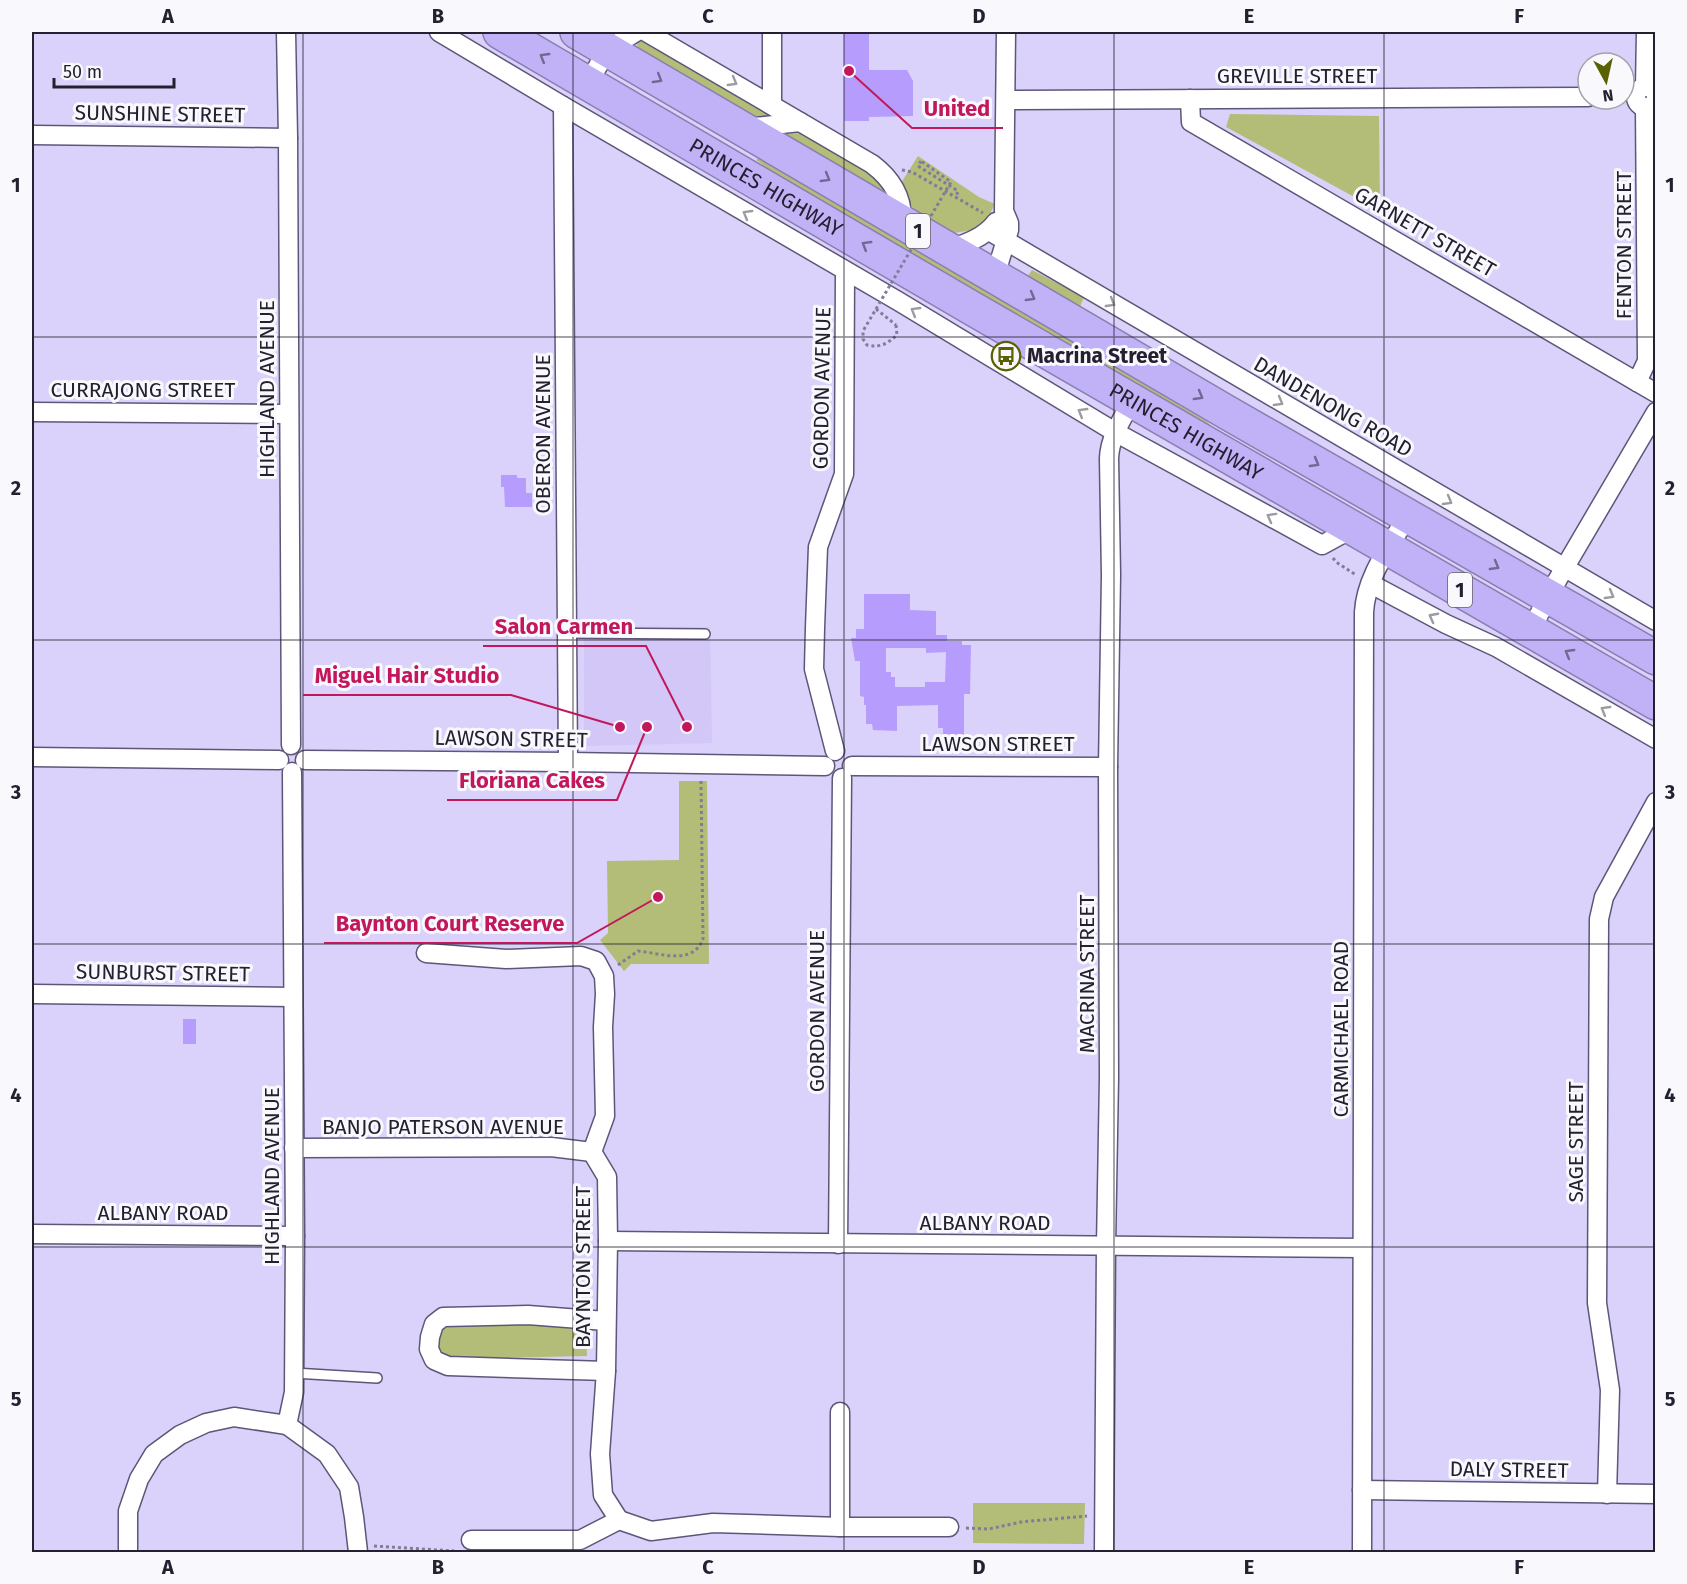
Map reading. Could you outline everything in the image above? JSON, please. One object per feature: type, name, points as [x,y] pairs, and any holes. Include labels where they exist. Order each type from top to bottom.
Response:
[{"type":"highway","name":"PRINCES HIGHWAY","points":[[500,32],[1132,401],[1656,703]]},
{"type":"highway","name":"PRINCES HIGHWAY","points":[[577,32],[1228,413],[1656,658]]},
{"type":"street","name":"HIGHLAND AVENUE","points":[[286,32],[291,746],[284,748],[281,752],[292,764],[295,1236],[294,1392],[287,1425]]},
{"type":"street","points":[[439,32],[898,301],[1115,432],[1322,545],[1353,528]]},
{"type":"street","points":[[588,83],[608,49],[636,32]]},
{"type":"street","points":[[646,32],[872,164],[885,174],[896,191],[902,204],[902,222]]},
{"type":"street","points":[[772,32],[772,105]]},
{"type":"street","points":[[995,276],[1006,242],[1009,223],[1004,211],[1006,32]]},
{"type":"street","name":"FENTON STREET","points":[[1637,382],[1647,361],[1651,290],[1643,97],[1646,32]]},
{"type":"street","name":"GREVILLE STREET","points":[[1006,100],[1576,97]]},
{"type":"street","name":"GARNETT STREET","points":[[1190,99],[1191,122],[1656,393]]},
{"type":"street","name":"OBERON AVENUE","points":[[563,106],[568,762]]},
{"type":"street","points":[[742,129],[800,122]]},
{"type":"street","name":"SUNSHINE STREET","points":[[32,135],[288,138]]},
{"type":"street","points":[[950,250],[976,239],[986,223],[1004,211]]},
{"type":"street","name":"DANDENONG ROAD","points":[[986,223],[1006,242],[1656,621]]},
{"type":"street","name":"GORDON AVENUE","points":[[835,751],[814,669],[818,547],[844,474],[846,272]]},
{"type":"street","name":"MACRINA STREET","points":[[1104,1552],[1109,1077],[1108,767],[1111,574],[1109,450],[1115,432],[1132,401]]},
{"type":"street","name":"CURRAJONG STREET","points":[[32,412],[289,414]]},
{"type":"street","points":[[1531,631],[1548,597],[1656,412]]},
{"type":"street","name":"CARMICHAEL ROAD","points":[[1362,1552],[1364,612],[1378,567],[1408,515]]},
{"type":"street","points":[[1371,584],[1446,624],[1496,647],[1656,739]]},
{"type":"street","points":[[835,751],[847,754],[851,760],[847,772],[837,778],[829,775],[825,766],[828,755],[835,751]]},
{"type":"street","name":"LAWSON STREET","points":[[32,757],[292,764],[568,762],[825,766]]},
{"type":"street","name":"LAWSON STREET","points":[[847,772],[1108,767]]},
{"type":"street","name":"GORDON AVENUE","points":[[838,1244],[847,772]]},
{"type":"street","name":"SAGE STREET","points":[[1607,1494],[1610,1390],[1597,1303],[1599,920],[1604,897],[1656,802]]},
{"type":"street","points":[[426,953],[506,959],[581,956],[596,961],[604,976],[605,994],[604,1116],[592,1152]]},
{"type":"street","name":"SUNBURST STREET","points":[[32,994],[293,997]]},
{"type":"street","name":"BANJO PATERSON AVENUE","points":[[294,1148],[550,1147],[592,1152]]},
{"type":"street","name":"BAYNTON STREET","points":[[592,1152],[607,1177],[606,1371],[600,1454],[603,1495],[619,1521]]},
{"type":"street","name":"ALBANY ROAD","points":[[32,1234],[295,1236]]},
{"type":"street","name":"ALBANY ROAD","points":[[608,1241],[1362,1248]]},
{"type":"street","points":[[606,1321],[528,1315],[443,1317],[434,1324],[429,1349],[434,1360],[448,1366],[606,1371]]},
{"type":"street","points":[[840,1412],[840,1527]]},
{"type":"street","points":[[128,1552],[128,1511],[139,1479],[154,1454],[180,1435],[206,1423],[234,1417],[287,1425],[327,1454],[349,1487],[358,1552]]},
{"type":"street","name":"DALY STREET","points":[[1362,1490],[1656,1494]]},
{"type":"street","points":[[471,1540],[580,1540],[619,1521],[651,1531],[713,1523],[840,1527],[949,1527]]},
{"type":"lane","points":[[567,633],[705,634]]},
{"type":"lane","points":[[294,1373],[377,1377]]},
{"type":"path","points":[[871,306],[896,325],[897,335],[883,345],[867,345],[863,339],[863,331],[951,182],[921,161],[918,166],[958,191],[956,197]]},
{"type":"path","points":[[912,172],[956,197],[986,223]]},
{"type":"path","points":[[1322,545],[1336,562],[1371,584]]},
{"type":"path","points":[[604,976],[638,951],[681,956],[692,953],[700,947],[703,939],[701,778]]},
{"type":"path","points":[[949,1527],[989,1529],[1021,1522],[1104,1516]]},
{"type":"path","points":[[373,1552],[374,1546],[454,1551],[471,1540]]},
{"type":"shaded area","points":[[584,626],[710,627],[712,743],[584,746]]},
{"type":"green space","points":[[636,41],[644,41],[780,120],[755,120],[639,52]]},
{"type":"green space","points":[[1230,114],[1379,116],[1380,211],[1226,127]]},
{"type":"green space","points":[[801,133],[880,179],[886,187],[888,198],[786,140],[785,134]]},
{"type":"green space","points":[[760,156],[1206,421],[1235,447],[816,202],[756,160]]},
{"type":"green space","points":[[918,156],[979,197],[995,204],[985,223],[972,230],[954,233],[938,228],[915,213],[901,183]]},
{"type":"green space","points":[[1032,270],[1084,297],[1079,309],[1027,277]]},
{"type":"green space","points":[[679,781],[707,781],[709,964],[631,964],[624,971],[600,940],[608,933],[607,861],[679,860]]},
{"type":"green space","points":[[549,1323],[586,1328],[587,1356],[457,1359],[441,1355],[433,1345],[437,1332],[447,1324]]},
{"type":"green space","points":[[973,1503],[1085,1503],[1084,1544],[973,1543]]},
{"type":"building","points":[[844,32],[869,32],[869,70],[907,70],[913,81],[913,116],[869,117],[869,121],[844,121]]},
{"type":"building","points":[[501,475],[517,475],[517,478],[526,478],[526,493],[532,493],[532,507],[505,507]]},
{"type":"building","points":[[864,594],[910,594],[910,610],[936,611],[936,635],[947,635],[947,641],[962,641],[962,645],[971,645],[970,694],[964,694],[964,740],[943,741],[943,728],[938,728],[938,705],[897,706],[897,731],[873,730],[872,724],[866,724],[866,705],[864,705],[864,697],[860,696],[860,661],[855,661],[851,638],[856,638],[856,629],[864,629]],"holes":[[[886,648],[926,648],[926,653],[946,652],[945,682],[925,682],[925,687],[895,687],[895,677],[891,677],[891,672],[886,672]]]},
{"type":"building","points":[[183,1019],[196,1019],[196,1044],[183,1044]]},
{"type":"place","name":"United","points":[[849,71]]},
{"type":"place","name":"Macrina Street","points":[[1006,356]]},
{"type":"place","name":"Miguel Hair Studio","points":[[620,727]]},
{"type":"place","name":"Floriana Cakes","points":[[647,727]]},
{"type":"place","name":"Salon Carmen","points":[[687,727]]},
{"type":"place","name":"Baynton Court Reserve","points":[[658,897]]}]
